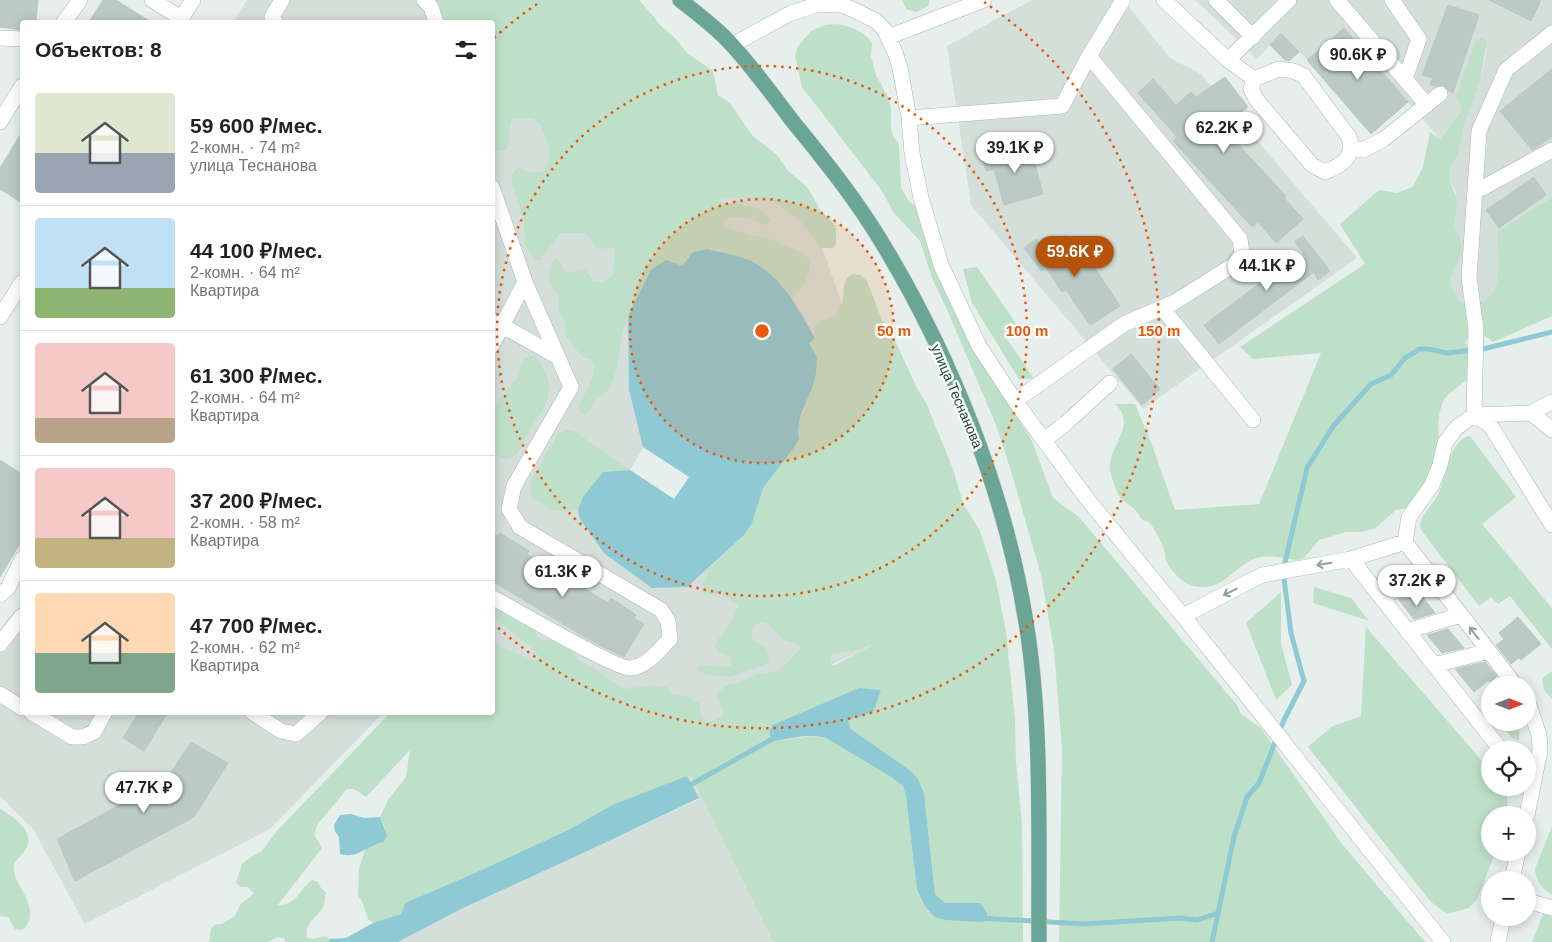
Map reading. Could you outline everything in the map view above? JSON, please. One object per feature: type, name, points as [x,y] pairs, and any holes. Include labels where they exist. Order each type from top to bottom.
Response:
[{"type":"main road","name":"улица Теснанова","points":[[680,0],[732,45],[844,186],[884,245],[934,341],[969,418],[1005,525],[1026,624],[1038,759],[1039,942]]},
{"type":"street","points":[[65,20],[80,0]]},
{"type":"street","points":[[152,0],[180,20],[193,0]]},
{"type":"street","points":[[274,20],[272,17],[282,0]]},
{"type":"street","points":[[424,0],[431,7],[435,20]]},
{"type":"street","points":[[782,17],[783,0]]},
{"type":"street","points":[[888,37],[947,6],[984,0]]},
{"type":"street","points":[[909,118],[1062,106],[1089,56],[1123,0]]},
{"type":"street","points":[[1164,0],[1228,60],[1254,79]]},
{"type":"street","points":[[1216,0],[1252,36]]},
{"type":"street","points":[[1228,60],[1289,0]]},
{"type":"street","points":[[1338,0],[1427,105]]},
{"type":"street","points":[[1392,0],[1419,39],[1405,79]]},
{"type":"street","points":[[732,45],[782,17],[817,2],[839,4],[864,14],[880,25],[888,37],[900,68],[909,118],[912,154],[921,198],[941,265],[978,346],[1088,500],[1443,942]]},
{"type":"street","points":[[1474,415],[1476,329],[1469,278],[1479,131],[1506,70],[1552,33]]},
{"type":"street","points":[[0,38],[20,39]]},
{"type":"street","points":[[1016,401],[1124,324],[1175,302],[1235,264],[1242,253],[1240,239],[1089,56]]},
{"type":"street","points":[[1279,69],[1303,75],[1349,137],[1352,148],[1348,158],[1335,168],[1324,172],[1312,165],[1256,99],[1251,89],[1254,79],[1279,69]]},
{"type":"street","points":[[0,122],[20,89]]},
{"type":"street","points":[[1352,148],[1363,150],[1384,139],[1440,94]]},
{"type":"street","points":[[1474,192],[1552,150]]},
{"type":"street","points":[[495,196],[525,282],[571,386],[514,486],[508,509],[520,527],[661,610],[668,621],[670,639],[645,663],[629,668],[607,659],[495,599]]},
{"type":"street","points":[[525,282],[498,323],[558,357]]},
{"type":"street","points":[[0,317],[20,285]]},
{"type":"street","points":[[1162,308],[1253,420]]},
{"type":"street","points":[[1044,440],[1065,424],[1110,383]]},
{"type":"street","points":[[1508,676],[1404,542],[1409,517],[1432,484],[1440,465],[1445,443],[1456,428],[1474,415],[1531,413],[1552,402]]},
{"type":"street","points":[[1531,413],[1552,430]]},
{"type":"street","points":[[1474,415],[1492,428],[1552,525]]},
{"type":"street","points":[[1183,616],[1262,575],[1351,559],[1404,542]]},
{"type":"street","points":[[1351,559],[1494,741]]},
{"type":"street","points":[[0,595],[8,588],[20,563]]},
{"type":"street","points":[[1380,595],[1435,582]]},
{"type":"street","points":[[1407,631],[1461,615]]},
{"type":"street","points":[[0,644],[20,619]]},
{"type":"street","points":[[1434,665],[1489,651]]},
{"type":"street","points":[[0,694],[20,707]]},
{"type":"street","points":[[36,715],[72,737],[83,738],[94,732],[103,715]]},
{"type":"street","points":[[257,715],[281,731],[296,734],[318,715]]},
{"type":"street","points":[[1536,729],[1540,750],[1536,765]]},
{"type":"street","points":[[1536,903],[1552,908]]},
{"type":"street","points":[[1498,942],[1502,926]]},
{"type":"shaded area","points":[[247,0],[596,0],[812,219],[877,403],[874,645],[697,728],[495,646],[495,20],[234,20]],"holes":[[[643,447],[604,553],[630,470]]]},
{"type":"shaded area","points":[[1032,0],[1123,0],[1170,58],[1201,74],[1357,258],[1143,409],[971,205],[947,46]]},
{"type":"shaded area","points":[[1195,0],[1552,0],[1552,197],[1498,231],[1499,273],[1495,290],[1488,299],[1477,304],[1459,302],[1450,284],[1450,278],[1462,254],[1462,246],[1454,228],[1456,192],[1450,181],[1450,167],[1458,155],[1465,122],[1482,74],[1487,48],[1474,45],[1456,95],[1462,110],[1440,139],[1344,28],[1307,60],[1281,33],[1257,59]]},
{"type":"shaded area","points":[[20,606],[20,715],[381,715],[270,829],[85,924],[33,829],[0,796],[0,631],[7,619]]},
{"type":"shaded area","points":[[692,775],[773,942],[398,942],[461,909],[699,799],[687,776]]},
{"type":"green space","points":[[436,0],[639,0],[687,53],[713,71],[718,95],[730,103],[752,135],[777,155],[788,171],[810,191],[819,208],[836,227],[836,244],[833,248],[821,248],[798,218],[785,211],[779,203],[722,197],[718,201],[747,205],[766,214],[771,221],[768,225],[746,218],[735,217],[724,221],[723,226],[749,235],[767,238],[802,253],[810,264],[810,270],[805,282],[792,298],[783,286],[754,262],[707,249],[693,252],[684,264],[680,265],[671,261],[651,270],[627,319],[618,364],[612,382],[607,392],[596,400],[589,411],[581,414],[579,405],[593,375],[593,363],[589,358],[584,358],[566,338],[565,323],[559,310],[559,295],[550,283],[550,268],[555,259],[561,263],[566,273],[583,269],[594,282],[603,282],[613,275],[615,252],[613,248],[597,249],[586,233],[560,233],[541,260],[536,260],[526,248],[523,219],[512,183],[512,175],[517,168],[521,167],[529,172],[542,172],[548,162],[550,152],[547,142],[537,121],[513,119],[510,125],[510,141],[507,149],[502,151],[495,150],[495,20],[443,20]]},
{"type":"green space","points":[[902,0],[930,0],[928,6],[916,12],[906,9]]},
{"type":"green space","points":[[835,24],[856,29],[872,43],[871,56],[876,75],[888,97],[891,107],[891,128],[893,136],[899,144],[901,187],[909,202],[919,207],[939,274],[955,314],[989,375],[1012,407],[1032,441],[1053,498],[1079,517],[1237,705],[1241,714],[1261,728],[1342,844],[1425,942],[1059,942],[1062,749],[1054,650],[1041,575],[996,425],[932,278],[920,241],[894,213],[882,191],[802,87],[795,56],[798,46],[811,31],[825,25]]},
{"type":"green space","points":[[1482,38],[1487,41],[1480,81],[1465,122],[1458,155],[1450,167],[1450,181],[1457,199],[1454,228],[1461,239],[1462,254],[1450,278],[1450,284],[1460,302],[1463,303],[1477,303],[1490,296],[1495,289],[1497,280],[1498,231],[1552,197],[1552,316],[1493,342],[1480,332],[1468,337],[1465,343],[1470,357],[1469,376],[1443,402],[1438,426],[1439,455],[1437,463],[1429,479],[1409,508],[1396,510],[1374,529],[1346,532],[1319,540],[1305,557],[1299,560],[1273,557],[1257,558],[1248,562],[1221,582],[1213,585],[1204,587],[1186,583],[1170,568],[1166,561],[1162,544],[1151,524],[1142,519],[1134,509],[1121,499],[1116,490],[1110,470],[1110,462],[1123,429],[1124,420],[1122,412],[1115,404],[1135,404],[1175,510],[1259,504],[1321,353],[1253,359],[1240,347],[1365,264],[1340,224],[1379,190],[1397,193],[1413,187],[1423,167],[1430,132],[1440,139],[1462,110],[1456,95],[1476,40]]},
{"type":"green space","points":[[977,267],[1018,326],[1007,339],[1034,379],[1019,379],[972,303],[963,269]]},
{"type":"green space","points":[[852,274],[860,275],[867,281],[884,325],[897,345],[927,405],[953,469],[963,503],[980,531],[996,580],[1006,632],[1015,719],[1016,762],[1022,824],[1023,942],[773,942],[691,775],[612,805],[568,830],[405,903],[401,914],[373,923],[368,919],[362,901],[358,896],[359,868],[365,850],[376,843],[383,842],[385,829],[380,817],[388,800],[406,777],[410,750],[366,797],[354,789],[347,789],[318,824],[314,834],[322,848],[278,905],[289,903],[312,880],[318,882],[326,892],[324,903],[322,909],[308,927],[307,938],[313,939],[325,936],[330,939],[328,942],[285,942],[285,939],[278,937],[268,942],[209,942],[211,928],[235,916],[240,905],[254,893],[248,887],[241,887],[236,883],[242,864],[262,851],[276,832],[388,715],[495,715],[495,638],[499,646],[536,661],[539,657],[531,647],[495,619],[495,603],[533,628],[540,640],[549,640],[556,636],[570,648],[577,659],[624,689],[654,685],[667,687],[670,693],[688,697],[699,703],[701,716],[707,723],[724,715],[716,696],[718,692],[729,684],[741,682],[757,674],[770,673],[782,668],[800,649],[800,645],[784,640],[771,627],[759,623],[752,632],[752,638],[767,649],[769,659],[767,664],[731,677],[706,675],[697,669],[700,665],[726,667],[731,665],[730,656],[719,651],[715,645],[734,616],[738,606],[723,595],[703,594],[702,585],[709,568],[744,535],[752,523],[763,488],[799,439],[800,416],[813,386],[817,358],[808,343],[815,338],[817,322],[837,314],[843,298],[846,280]],"holes":[[[873,645],[833,666],[830,662],[833,653],[854,651]],[[848,720],[851,729],[911,771],[918,779],[924,793],[935,894],[945,903],[980,903],[983,922],[928,911],[917,890],[906,797],[903,786],[826,738],[813,736],[780,740]]]},
{"type":"green space","points":[[529,356],[534,356],[541,363],[548,381],[548,397],[546,404],[518,452],[507,460],[495,454],[495,408],[503,393],[518,377],[522,361]]},
{"type":"green space","points":[[565,430],[573,430],[630,470],[591,486],[583,497],[578,510],[553,511],[532,498],[530,482],[558,434]]},
{"type":"green space","points":[[1470,436],[1516,497],[1482,524],[1552,608],[1552,649],[1510,596],[1498,604],[1491,597],[1479,606],[1421,530],[1421,521],[1440,490],[1453,450],[1461,440]]},
{"type":"green space","points":[[1314,587],[1351,598],[1369,621],[1313,603]]},
{"type":"green space","points":[[1281,592],[1281,643],[1292,685],[1276,700],[1246,623]]},
{"type":"green space","points":[[1366,627],[1481,760],[1481,796],[1507,796],[1508,806],[1481,806],[1481,861],[1492,861],[1488,871],[1481,871],[1481,890],[1478,898],[1469,908],[1447,914],[1431,902],[1308,747],[1331,727],[1361,716]]},
{"type":"green space","points":[[1552,671],[1552,699],[1544,690],[1542,678]]},
{"type":"green space","points":[[1506,731],[1520,731],[1519,740],[1510,736]]},
{"type":"green space","points":[[0,809],[20,823],[28,838],[26,850],[14,864],[15,877],[29,905],[30,912],[30,918],[22,930],[15,929],[8,917],[0,916]]},
{"type":"green space","points":[[1552,826],[1552,895],[1540,884],[1535,869]]},
{"type":"green space","points":[[1543,914],[1552,915],[1552,942],[1532,942]]},
{"type":"water","points":[[707,249],[755,263],[783,287],[797,306],[815,338],[809,343],[817,358],[816,373],[813,386],[800,416],[799,439],[763,488],[752,523],[744,535],[687,587],[652,588],[604,553],[580,519],[578,510],[583,497],[603,472],[630,470],[643,447],[629,390],[628,316],[651,270],[666,260],[680,265],[684,264],[693,252]]},
{"type":"water","points":[[859,688],[881,690],[873,712],[848,720],[851,729],[911,771],[918,779],[924,793],[935,894],[945,903],[980,903],[987,913],[986,920],[983,922],[945,920],[935,917],[926,908],[917,890],[906,797],[903,786],[826,738],[806,736],[773,741],[770,731],[773,725]]},
{"type":"water","points":[[687,776],[699,798],[461,909],[398,942],[328,942],[330,939],[346,938],[373,923],[401,914],[405,903],[568,830],[612,805]]},
{"type":"water","points":[[351,814],[364,818],[380,817],[387,836],[383,842],[352,855],[340,854],[339,837],[334,825],[340,815]]},
{"type":"pier","points":[[643,447],[689,477],[674,499],[630,470]]},
{"type":"building","points":[[0,0],[38,0],[36,20],[20,20],[20,30],[0,27]]},
{"type":"building","points":[[103,0],[116,0],[148,20],[90,20]]},
{"type":"building","points":[[1489,0],[1541,0],[1531,21]]},
{"type":"building","points":[[1448,5],[1479,15],[1453,93],[1443,85],[1430,85],[1433,78],[1422,75]]},
{"type":"building","points":[[1344,28],[1408,102],[1371,134],[1307,60]]},
{"type":"building","points":[[1281,33],[1299,52],[1289,61],[1285,60],[1270,45]]},
{"type":"building","points":[[1552,69],[1552,137],[1532,150],[1500,111]]},
{"type":"building","points":[[1225,77],[1248,107],[1222,127],[1286,196],[1284,198],[1303,219],[1276,243],[1258,222],[1252,227],[1173,141],[1177,137],[1138,93],[1153,79],[1176,105],[1191,92],[1196,97]]},
{"type":"building","points":[[20,135],[20,202],[0,189],[0,168]]},
{"type":"building","points":[[1030,145],[1043,194],[1004,205],[994,169],[986,171],[982,158]]},
{"type":"building","points":[[1534,177],[1546,195],[1499,228],[1486,210]]},
{"type":"building","points":[[1066,235],[1082,259],[1087,256],[1120,306],[1090,325],[1066,290],[1062,292],[1046,268],[1041,271],[1024,248],[1036,239],[1043,250]]},
{"type":"building","points":[[1303,236],[1330,271],[1318,280],[1314,272],[1219,344],[1204,325],[1299,254],[1303,260],[1306,258],[1295,241]]},
{"type":"building","points":[[1131,354],[1160,389],[1142,405],[1113,369]]},
{"type":"building","points":[[0,460],[20,473],[20,543],[0,577]]},
{"type":"building","points":[[500,533],[529,551],[527,554],[608,603],[611,598],[636,615],[634,618],[644,624],[624,657],[593,642],[495,583],[495,534],[498,536]]},
{"type":"building","points":[[1421,595],[1435,613],[1414,619],[1399,600]]},
{"type":"building","points":[[1518,617],[1541,644],[1521,660],[1519,658],[1511,664],[1496,645],[1504,639],[1499,633]]},
{"type":"building","points":[[1448,629],[1464,648],[1442,653],[1427,635]]},
{"type":"building","points":[[1485,662],[1497,676],[1481,676],[1481,686],[1474,692],[1455,669]]},
{"type":"building","points":[[137,715],[166,715],[144,751],[123,738]]},
{"type":"building","points":[[191,742],[228,763],[194,817],[75,881],[57,839],[166,780]]},
{"type":"waterway","points":[[1212,942],[1234,837],[1247,797],[1259,783],[1284,720],[1304,681],[1291,633],[1283,571],[1307,468],[1334,425],[1371,384],[1391,375],[1405,358],[1420,349],[1447,353],[1483,349],[1552,332]]},
{"type":"waterway","points":[[685,788],[776,737]]},
{"type":"waterway","points":[[980,918],[1084,924],[1179,918],[1197,920],[1218,913]]}]
